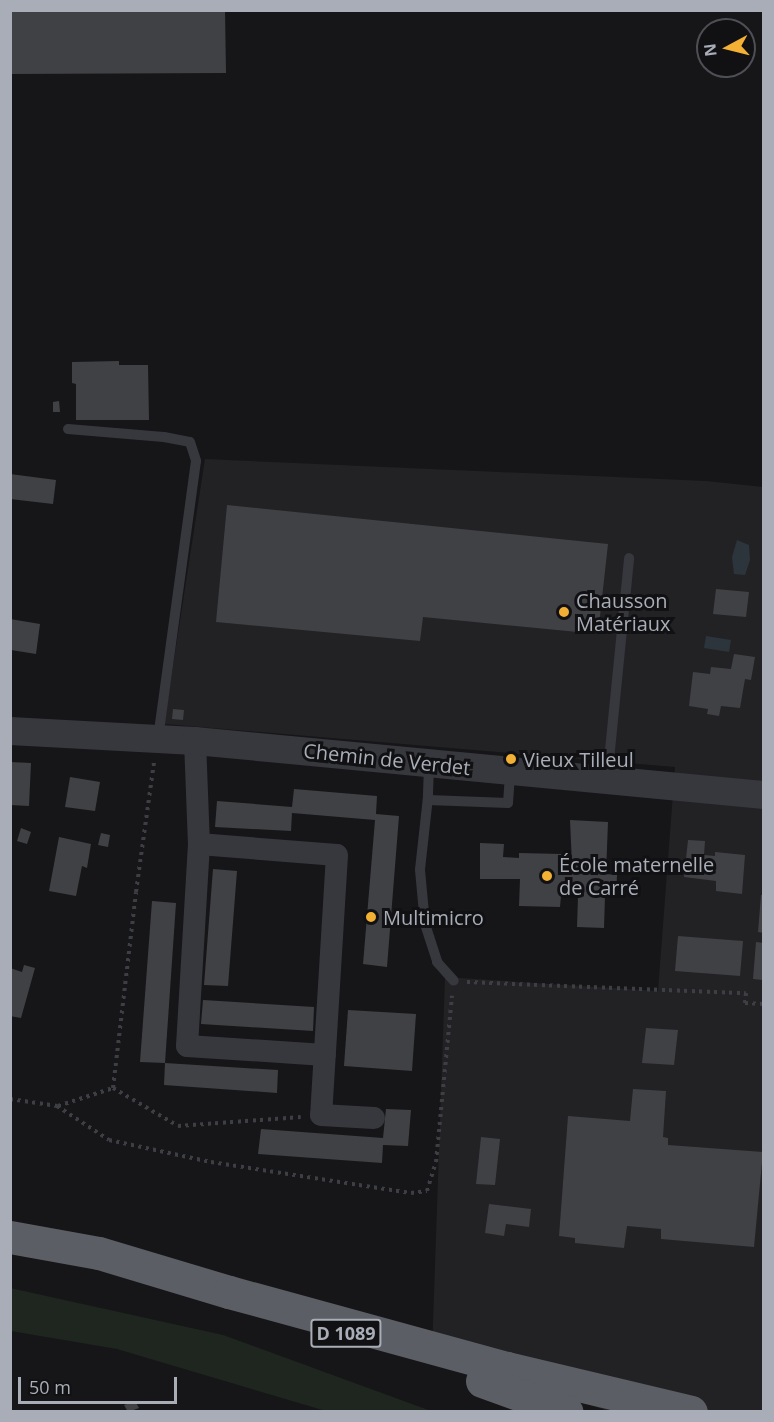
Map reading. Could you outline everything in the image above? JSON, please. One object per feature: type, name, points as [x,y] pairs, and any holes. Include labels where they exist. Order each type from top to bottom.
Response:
[{"type":"highway","name":"D 1089","points":[[10,1236],[99,1253],[229,1292],[567,1412]]},
{"type":"highway","points":[[229,1292],[507,1368],[691,1412]]},
{"type":"highway","points":[[463,1374],[530,1412]]},
{"type":"street","name":"Chemin de Verdet","points":[[10,731],[195,741],[764,795]]},
{"type":"street","points":[[195,741],[199,844],[187,1046],[325,1054]]},
{"type":"street","points":[[199,844],[337,855],[321,1115],[374,1118]]},
{"type":"lane","points":[[68,429],[164,437],[190,442],[196,461],[158,738]]},
{"type":"lane","points":[[607,780],[629,558]]},
{"type":"lane","points":[[429,762],[428,797],[420,870],[425,924],[436,962],[454,981]]},
{"type":"lane","points":[[428,797],[428,800],[508,803],[510,772]]},
{"type":"path","points":[[113,1088],[136,892],[158,738]]},
{"type":"path","points":[[454,981],[746,993],[745,1003],[764,1004]]},
{"type":"path","points":[[10,1099],[57,1106],[113,1088],[178,1126],[321,1115]]},
{"type":"shaded area","points":[[205,459],[706,481],[763,487],[763,1411],[608,1411],[432,1352],[445,977],[658,991],[675,767],[164,724]]},
{"type":"shaded area","points":[[737,540],[749,545],[750,560],[745,575],[734,574],[732,557]]},
{"type":"shaded area","points":[[706,636],[731,640],[729,652],[704,648]]},
{"type":"shaded area","points":[[10,1288],[223,1335],[431,1411],[326,1411],[117,1349],[11,1331]]},
{"type":"building","points":[[10,10],[225,10],[226,73],[10,74]]},
{"type":"building","points":[[119,361],[119,365],[148,365],[149,420],[76,420],[76,384],[72,383],[72,362]]},
{"type":"building","points":[[59,401],[60,412],[53,412],[53,402]]},
{"type":"building","points":[[10,474],[56,480],[53,504],[10,499]]},
{"type":"building","points":[[227,505],[608,544],[598,634],[423,617],[420,641],[216,622]]},
{"type":"building","points":[[716,589],[749,592],[746,617],[713,614]]},
{"type":"building","points":[[10,619],[40,624],[36,654],[11,650]]},
{"type":"building","points":[[734,654],[755,657],[751,680],[745,679],[740,708],[721,706],[719,716],[707,714],[708,709],[689,706],[693,672],[710,674],[711,667],[731,669]]},
{"type":"building","points":[[173,709],[184,710],[183,720],[172,719]]},
{"type":"building","points":[[10,762],[31,763],[29,806],[10,805]]},
{"type":"building","points":[[70,777],[100,782],[95,811],[65,807]]},
{"type":"building","points":[[294,789],[377,796],[376,814],[399,816],[387,967],[363,964],[375,820],[292,813],[291,831],[215,827],[217,801],[292,807]]},
{"type":"building","points":[[570,820],[608,822],[606,874],[617,875],[616,897],[605,896],[604,928],[577,927],[578,896],[561,896],[560,907],[519,906],[520,879],[480,879],[480,843],[504,844],[503,857],[519,858],[519,853],[562,854],[562,865],[572,865]]},
{"type":"building","points":[[21,828],[31,832],[27,844],[17,841]]},
{"type":"building","points":[[101,833],[110,835],[108,847],[98,845]]},
{"type":"building","points":[[59,837],[91,844],[87,868],[82,866],[76,896],[49,891]]},
{"type":"building","points":[[688,840],[705,841],[704,855],[715,856],[715,852],[745,855],[742,894],[716,891],[716,881],[684,877]]},
{"type":"building","points":[[213,869],[237,871],[228,986],[204,985]]},
{"type":"building","points":[[761,895],[764,895],[764,933],[758,932]]},
{"type":"building","points":[[152,901],[176,903],[165,1063],[140,1062]]},
{"type":"building","points":[[678,936],[743,941],[740,976],[675,971]]},
{"type":"building","points":[[756,942],[764,943],[763,980],[753,979]]},
{"type":"building","points":[[24,965],[35,968],[21,1018],[10,1016],[10,968],[22,972]]},
{"type":"building","points":[[203,1000],[314,1007],[313,1031],[201,1024]]},
{"type":"building","points":[[348,1010],[416,1014],[412,1071],[344,1066]]},
{"type":"building","points":[[646,1028],[678,1030],[674,1065],[642,1063]]},
{"type":"building","points":[[165,1063],[278,1070],[277,1093],[164,1085]]},
{"type":"building","points":[[633,1089],[666,1091],[663,1137],[668,1138],[668,1145],[763,1152],[754,1247],[661,1239],[661,1229],[627,1226],[624,1248],[575,1243],[575,1238],[559,1236],[568,1116],[630,1121]]},
{"type":"building","points":[[386,1109],[411,1110],[408,1146],[383,1145],[382,1163],[258,1154],[261,1129],[383,1138]]},
{"type":"building","points":[[481,1137],[500,1139],[495,1185],[476,1184]]},
{"type":"building","points":[[489,1204],[531,1209],[529,1227],[506,1224],[504,1236],[485,1233]]},
{"type":"building","points":[[135,1401],[139,1408],[128,1412],[124,1405]]},
{"type":"place","name":"Chausson Matériaux","points":[[564,612]]},
{"type":"place","name":"Vieux Tilleul","points":[[511,759]]},
{"type":"place","name":"École maternelle de Carré","points":[[547,876]]},
{"type":"place","name":"Multimicro","points":[[371,917]]}]
